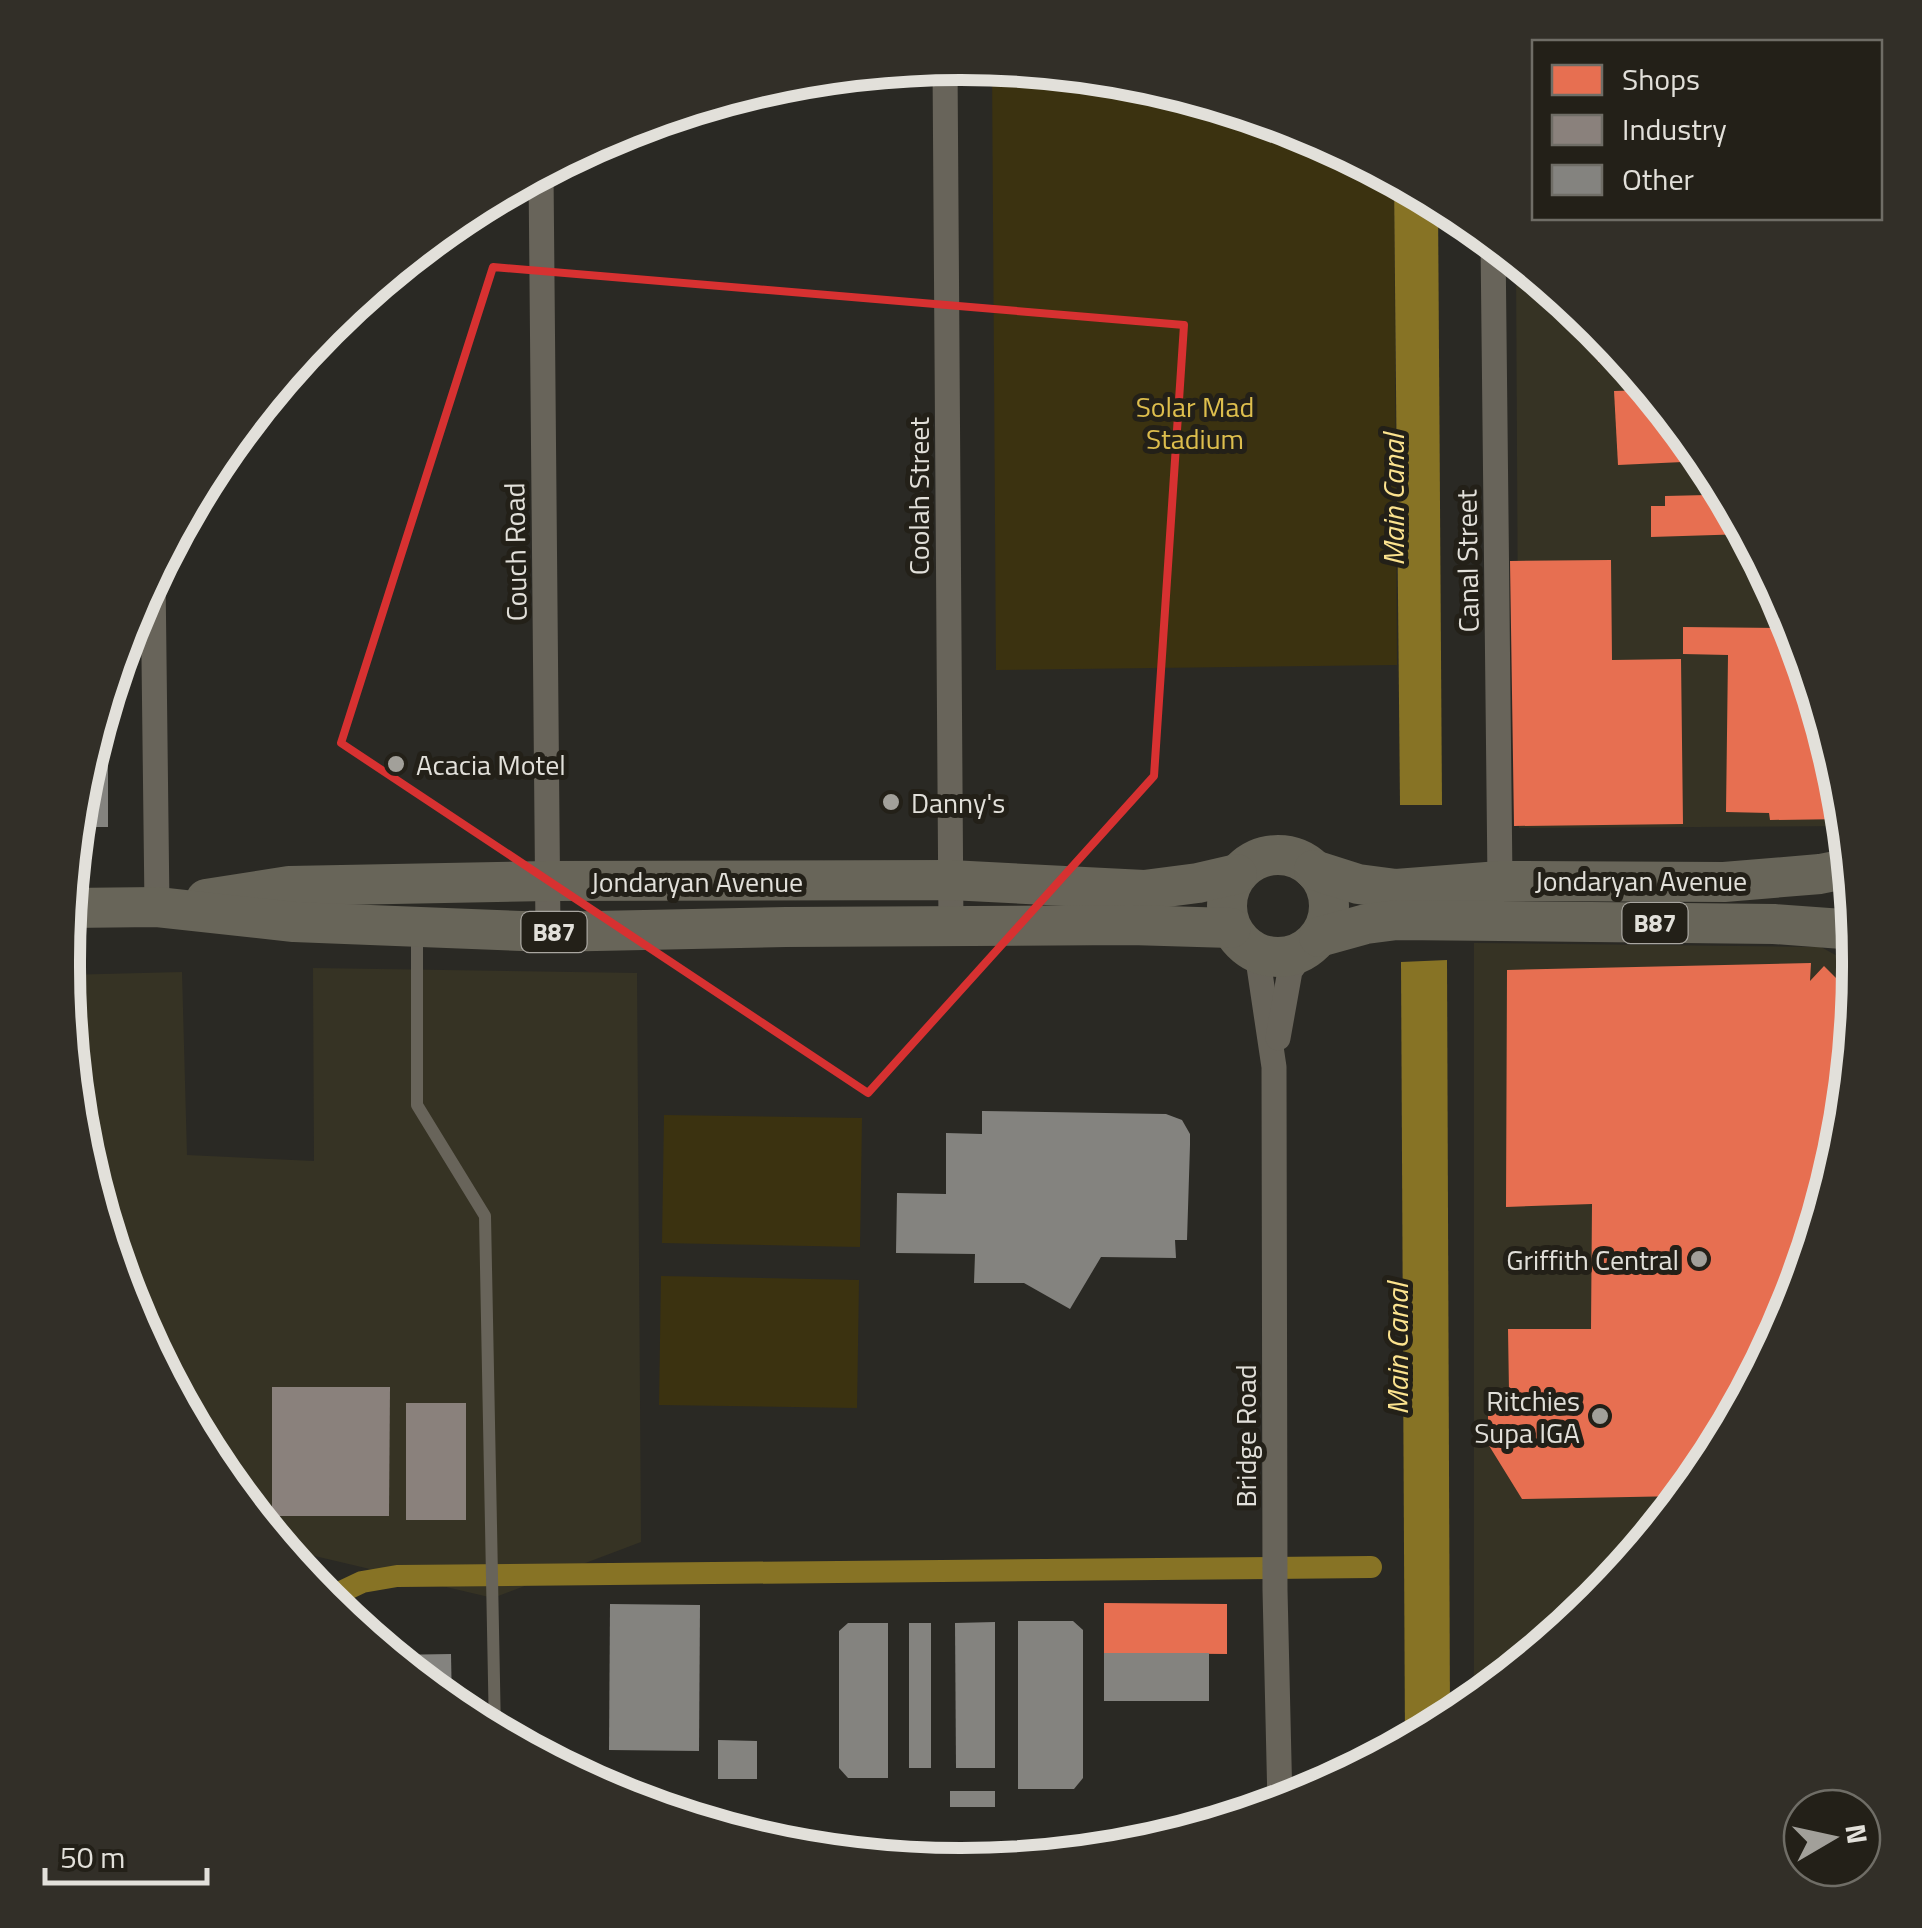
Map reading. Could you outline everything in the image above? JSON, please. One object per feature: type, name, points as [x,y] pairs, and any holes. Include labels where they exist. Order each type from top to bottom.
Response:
[{"type":"main road","name":"B87","points":[[1238,874],[1266,856],[1284,855],[1314,870]]},
{"type":"main road","name":"Jondaryan Avenue","points":[[1314,870],[1358,884],[1396,904],[1452,902],[1841,929]]},
{"type":"main road","points":[[1313,943],[1329,910],[1328,896],[1314,870]]},
{"type":"main road","name":"Jondaryan Avenue","points":[[1452,902],[1500,881],[1724,882],[1837,871]]},
{"type":"main road","name":"Jondaryan Avenue","points":[[157,908],[290,886],[950,880],[1144,890],[1198,884],[1238,874]]},
{"type":"main road","points":[[1238,874],[1227,900],[1244,941]]},
{"type":"main road","name":"Jondaryan Avenue","points":[[1313,943],[1366,924],[1396,904]]},
{"type":"main road","name":"Jondaryan Avenue","points":[[82,908],[157,908],[294,922],[548,932],[1131,925],[1244,941]]},
{"type":"main road","name":"B87","points":[[1244,941],[1274,958],[1290,956],[1313,943]]},
{"type":"street","name":"Coolah Street","points":[[946,81],[951,928]]},
{"type":"street","name":"Couch Road","points":[[541,187],[548,932]]},
{"type":"street","name":"Canal Street","points":[[1493,259],[1500,881]]},
{"type":"street","points":[[153,610],[157,908]]},
{"type":"street","name":"Bridge Road","points":[[1244,941],[1274,1067]]},
{"type":"street","name":"Bridge Road","points":[[1280,1788],[1275,1590],[1274,1067],[1290,971],[1313,943]]},
{"type":"lane","points":[[417,927],[417,1105],[485,1216],[495,1714]]},
{"type":"highlighted area","points":[[493,267],[1184,325],[1154,776],[868,1093],[341,743]]},
{"type":"shaded area","name":"Main Canal","points":[[1394,194],[1438,221],[1442,805],[1400,805]]},
{"type":"shaded area","points":[[1516,278],[1584,338],[1623,380],[1694,472],[1724,520],[1775,624],[1795,678],[1812,733],[1831,826],[1519,828]]},
{"type":"shaded area","name":"Griffith Central","points":[[1474,943],[1821,947],[1842,961],[1840,1025],[1825,1139],[1795,1250],[1751,1357],[1694,1456],[1623,1548],[1542,1629],[1474,1683]]},
{"type":"shaded area","points":[[1447,960],[1450,1700],[1405,1728],[1401,962]]},
{"type":"shaded area","points":[[313,968],[637,973],[641,1542],[493,1598],[304,1553],[228,1456],[198,1408],[147,1304],[110,1195],[97,1139],[82,1025],[80,975],[182,972],[187,1155],[314,1161]]},
{"type":"green space","name":"Solar Mad Stadium","points":[[992,81],[1076,88],[1189,110],[1298,147],[1394,194],[1397,665],[996,670]]},
{"type":"green space","points":[[664,1115],[862,1118],[860,1247],[662,1243]]},
{"type":"green space","points":[[661,1276],[859,1280],[857,1408],[659,1405]]},
{"type":"building: Shops","points":[[1632,390],[1683,457],[1683,462],[1618,465],[1614,391]]},
{"type":"building: Shops","points":[[1707,495],[1732,534],[1651,537],[1651,506],[1665,506],[1665,496]]},
{"type":"building: Shops","points":[[1611,560],[1612,660],[1681,659],[1683,824],[1514,826],[1510,561]]},
{"type":"building: Shops","points":[[1683,627],[1776,628],[1812,733],[1830,819],[1770,820],[1769,813],[1726,812],[1728,655],[1683,654]]},
{"type":"building: Shops","name":"Griffith Central","points":[[1811,963],[1810,981],[1824,966],[1841,983],[1841,999],[1836,1005],[1841,1005],[1840,1025],[1825,1139],[1795,1250],[1751,1357],[1724,1408],[1665,1496],[1522,1499],[1488,1444],[1488,1392],[1509,1392],[1508,1329],[1591,1329],[1592,1204],[1506,1207],[1507,970]]},
{"type":"building: Shops","points":[[1104,1603],[1227,1604],[1227,1654],[1104,1653]]},
{"type":"building: Industry","points":[[272,1387],[390,1387],[389,1516],[272,1515]]},
{"type":"building: Industry","points":[[406,1403],[466,1403],[466,1520],[406,1520]]},
{"type":"building: Other","points":[[104,760],[108,760],[108,827],[91,827]]},
{"type":"building: Other","points":[[982,1111],[1166,1114],[1182,1120],[1190,1134],[1187,1240],[1175,1240],[1176,1258],[1101,1257],[1070,1309],[1024,1283],[974,1283],[975,1254],[896,1253],[897,1193],[946,1194],[946,1133],[982,1134]]},
{"type":"building: Other","points":[[610,1604],[700,1605],[699,1751],[609,1750]]},
{"type":"building: Other","points":[[1018,1621],[1073,1621],[1083,1630],[1083,1778],[1074,1789],[1018,1789]]},
{"type":"building: Other","points":[[995,1622],[995,1768],[956,1768],[955,1623]]},
{"type":"building: Other","points":[[848,1623],[888,1623],[888,1778],[848,1778],[839,1768],[839,1631]]},
{"type":"building: Other","points":[[909,1623],[931,1623],[931,1768],[909,1768]]},
{"type":"building: Other","points":[[1104,1653],[1209,1653],[1209,1701],[1104,1701]]},
{"type":"building: Other","points":[[451,1654],[452,1685],[425,1666],[411,1655]]},
{"type":"building: Other","points":[[718,1740],[757,1741],[757,1779],[718,1779]]},
{"type":"building: Other","points":[[950,1791],[995,1791],[995,1807],[950,1807]]},
{"type":"waterway","points":[[340,1592],[362,1582],[397,1576],[1371,1567]]},
{"type":"place","name":"Acacia Motel","points":[[396,764]]},
{"type":"place","name":"Danny's","points":[[891,802]]},
{"type":"place","name":"Griffith Central","points":[[1699,1259]]},
{"type":"place","name":"Ritchies Supa IGA","points":[[1600,1416]]}]
